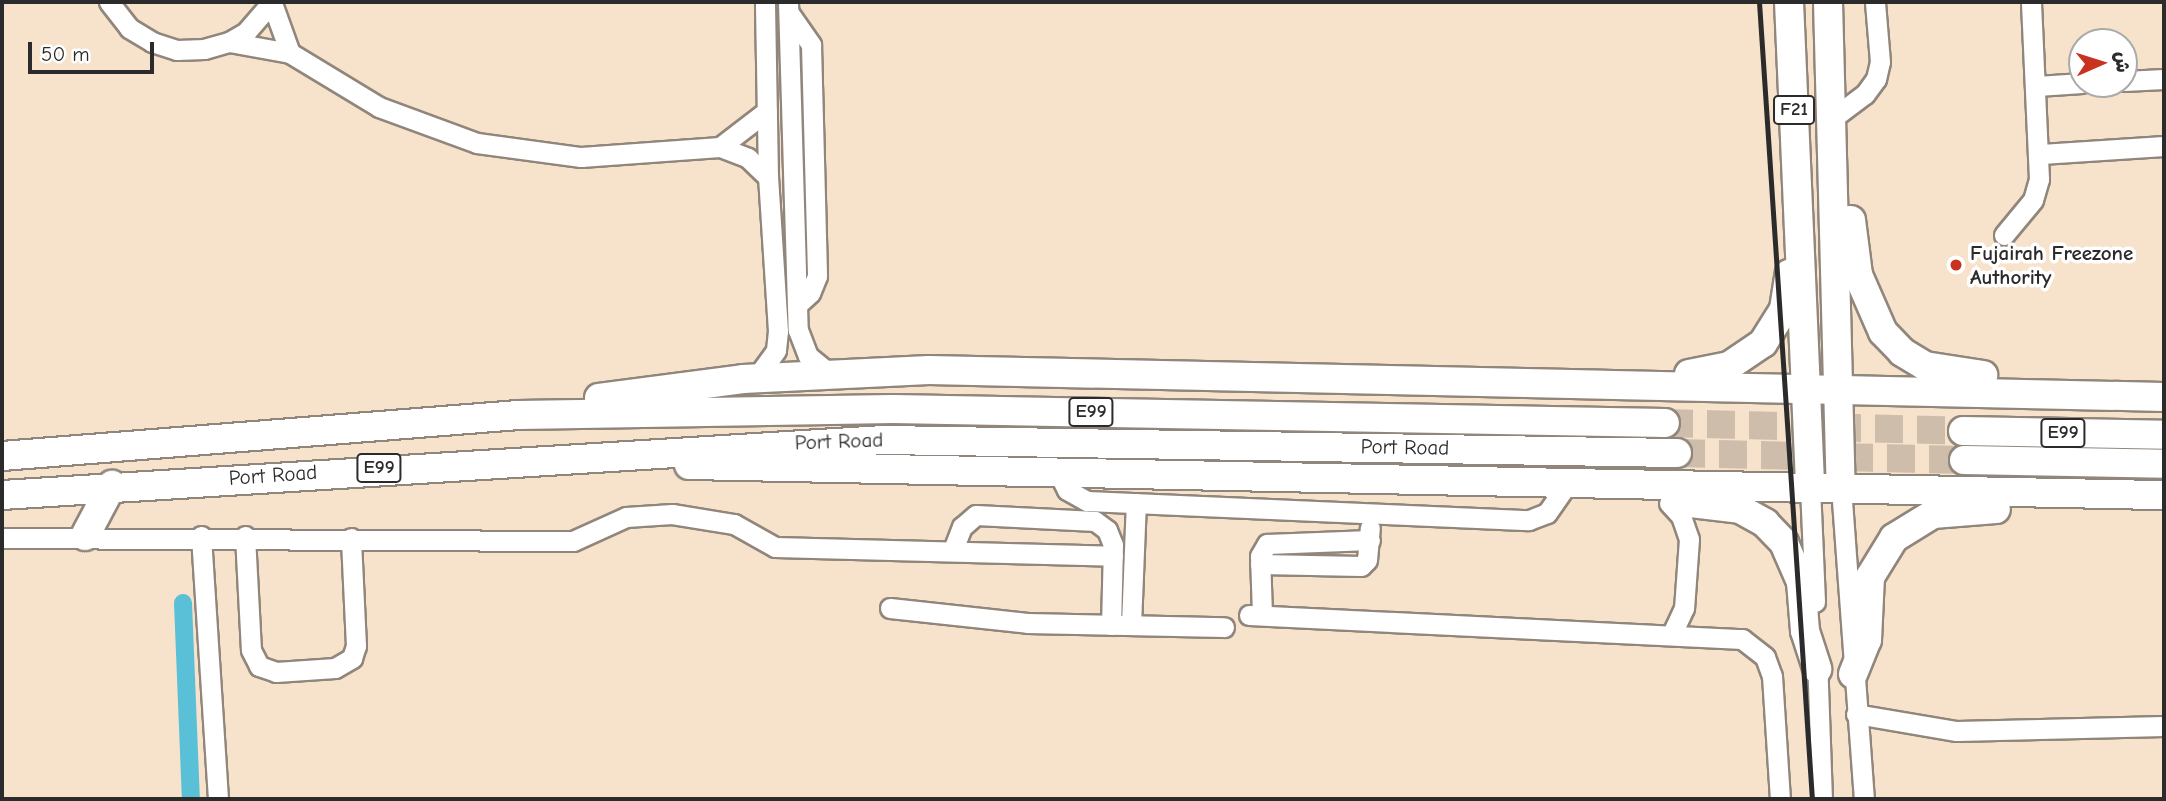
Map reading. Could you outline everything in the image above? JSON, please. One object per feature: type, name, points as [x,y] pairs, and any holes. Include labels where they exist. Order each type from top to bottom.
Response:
[{"type":"highway","name":"F21","points":[[1789,2],[1810,487]]},
{"type":"highway","name":"F21","points":[[1828,2],[1835,173],[1837,389],[1841,487]]},
{"type":"highway","points":[[1835,173],[1844,189],[1858,275],[1869,308],[1883,332],[1902,352],[1938,370],[2038,378],[2073,394]]},
{"type":"highway","points":[[1605,384],[1625,376],[1716,371],[1753,352],[1784,309],[1800,218]]},
{"type":"highway","points":[[518,415],[572,402],[756,378],[929,370],[2164,397]]},
{"type":"highway","name":"Port Road","points":[[2,456],[518,415],[893,409],[1665,423]]},
{"type":"highway","name":"E99","points":[[1962,430],[2164,435]]},
{"type":"highway","name":"Port Road","points":[[2,495],[112,485],[646,452],[964,439],[1677,453]]},
{"type":"highway","points":[[646,452],[693,465],[2164,495]]},
{"type":"highway","name":"E99","points":[[1964,460],[2164,464]]},
{"type":"highway","points":[[1608,483],[1644,499],[1669,503],[1726,505],[1753,515],[1775,532],[1797,568],[1805,631],[1817,669]]},
{"type":"highway","points":[[85,536],[112,485]]},
{"type":"highway","points":[[1853,674],[1867,640],[1870,577],[1884,550],[1900,533],[1919,520],[1947,510],[2026,508],[2065,492]]},
{"type":"street","points":[[109,4],[130,28],[164,46],[204,50],[229,42],[246,32],[272,2],[290,53]]},
{"type":"street","points":[[756,378],[778,341],[768,177],[765,2]]},
{"type":"street","points":[[1833,118],[1866,94],[1876,79],[1881,62],[1875,2]]},
{"type":"street","points":[[2004,235],[2033,200],[2041,154],[2031,2]]},
{"type":"street","points":[[788,7],[798,304],[803,348],[814,364],[830,374]]},
{"type":"street","points":[[229,42],[290,53],[379,107],[477,143],[581,157],[720,147],[748,158],[768,177]]},
{"type":"street","points":[[2138,80],[2164,79]]},
{"type":"street","points":[[2037,86],[2068,84]]},
{"type":"street","points":[[720,147],[767,111]]},
{"type":"street","points":[[2041,154],[2164,146]]},
{"type":"street","points":[[1058,472],[1067,490],[1079,499],[1529,520],[1546,513],[1569,482]]},
{"type":"street","points":[[1810,487],[1822,799]]},
{"type":"street","points":[[1841,487],[1864,799]]},
{"type":"street","points":[[1132,625],[1136,503]]},
{"type":"street","points":[[1669,503],[1685,523],[1689,539],[1684,608],[1672,632]]},
{"type":"street","points":[[1370,513],[1367,560],[1361,566],[1260,564],[1255,615],[1672,632],[1742,639],[1765,657],[1772,676],[1780,799]]},
{"type":"street","points":[[2,538],[245,536],[573,541],[626,517],[672,514],[734,524],[775,547],[1113,556]]},
{"type":"street","points":[[953,550],[966,521],[982,514],[1095,521],[1111,537],[1111,625]]},
{"type":"street","points":[[201,536],[218,799]]},
{"type":"street","points":[[245,536],[251,650],[259,666],[276,672],[335,668],[352,658],[356,646],[351,538]]},
{"type":"street","points":[[890,608],[986,620],[1224,627]]},
{"type":"street","points":[[1856,714],[1957,731],[2164,726]]},
{"type":"waterway","points":[[183,603],[191,799]]},
{"type":"tunnel","points":[[1665,423],[1963,431]]},
{"type":"tunnel","points":[[1677,453],[1964,460]]},
{"type":"railway","points":[[1759,2],[1812,799]]},
{"type":"place","name":"Fujairah Freezone Authority","points":[[1956,265]]}]
